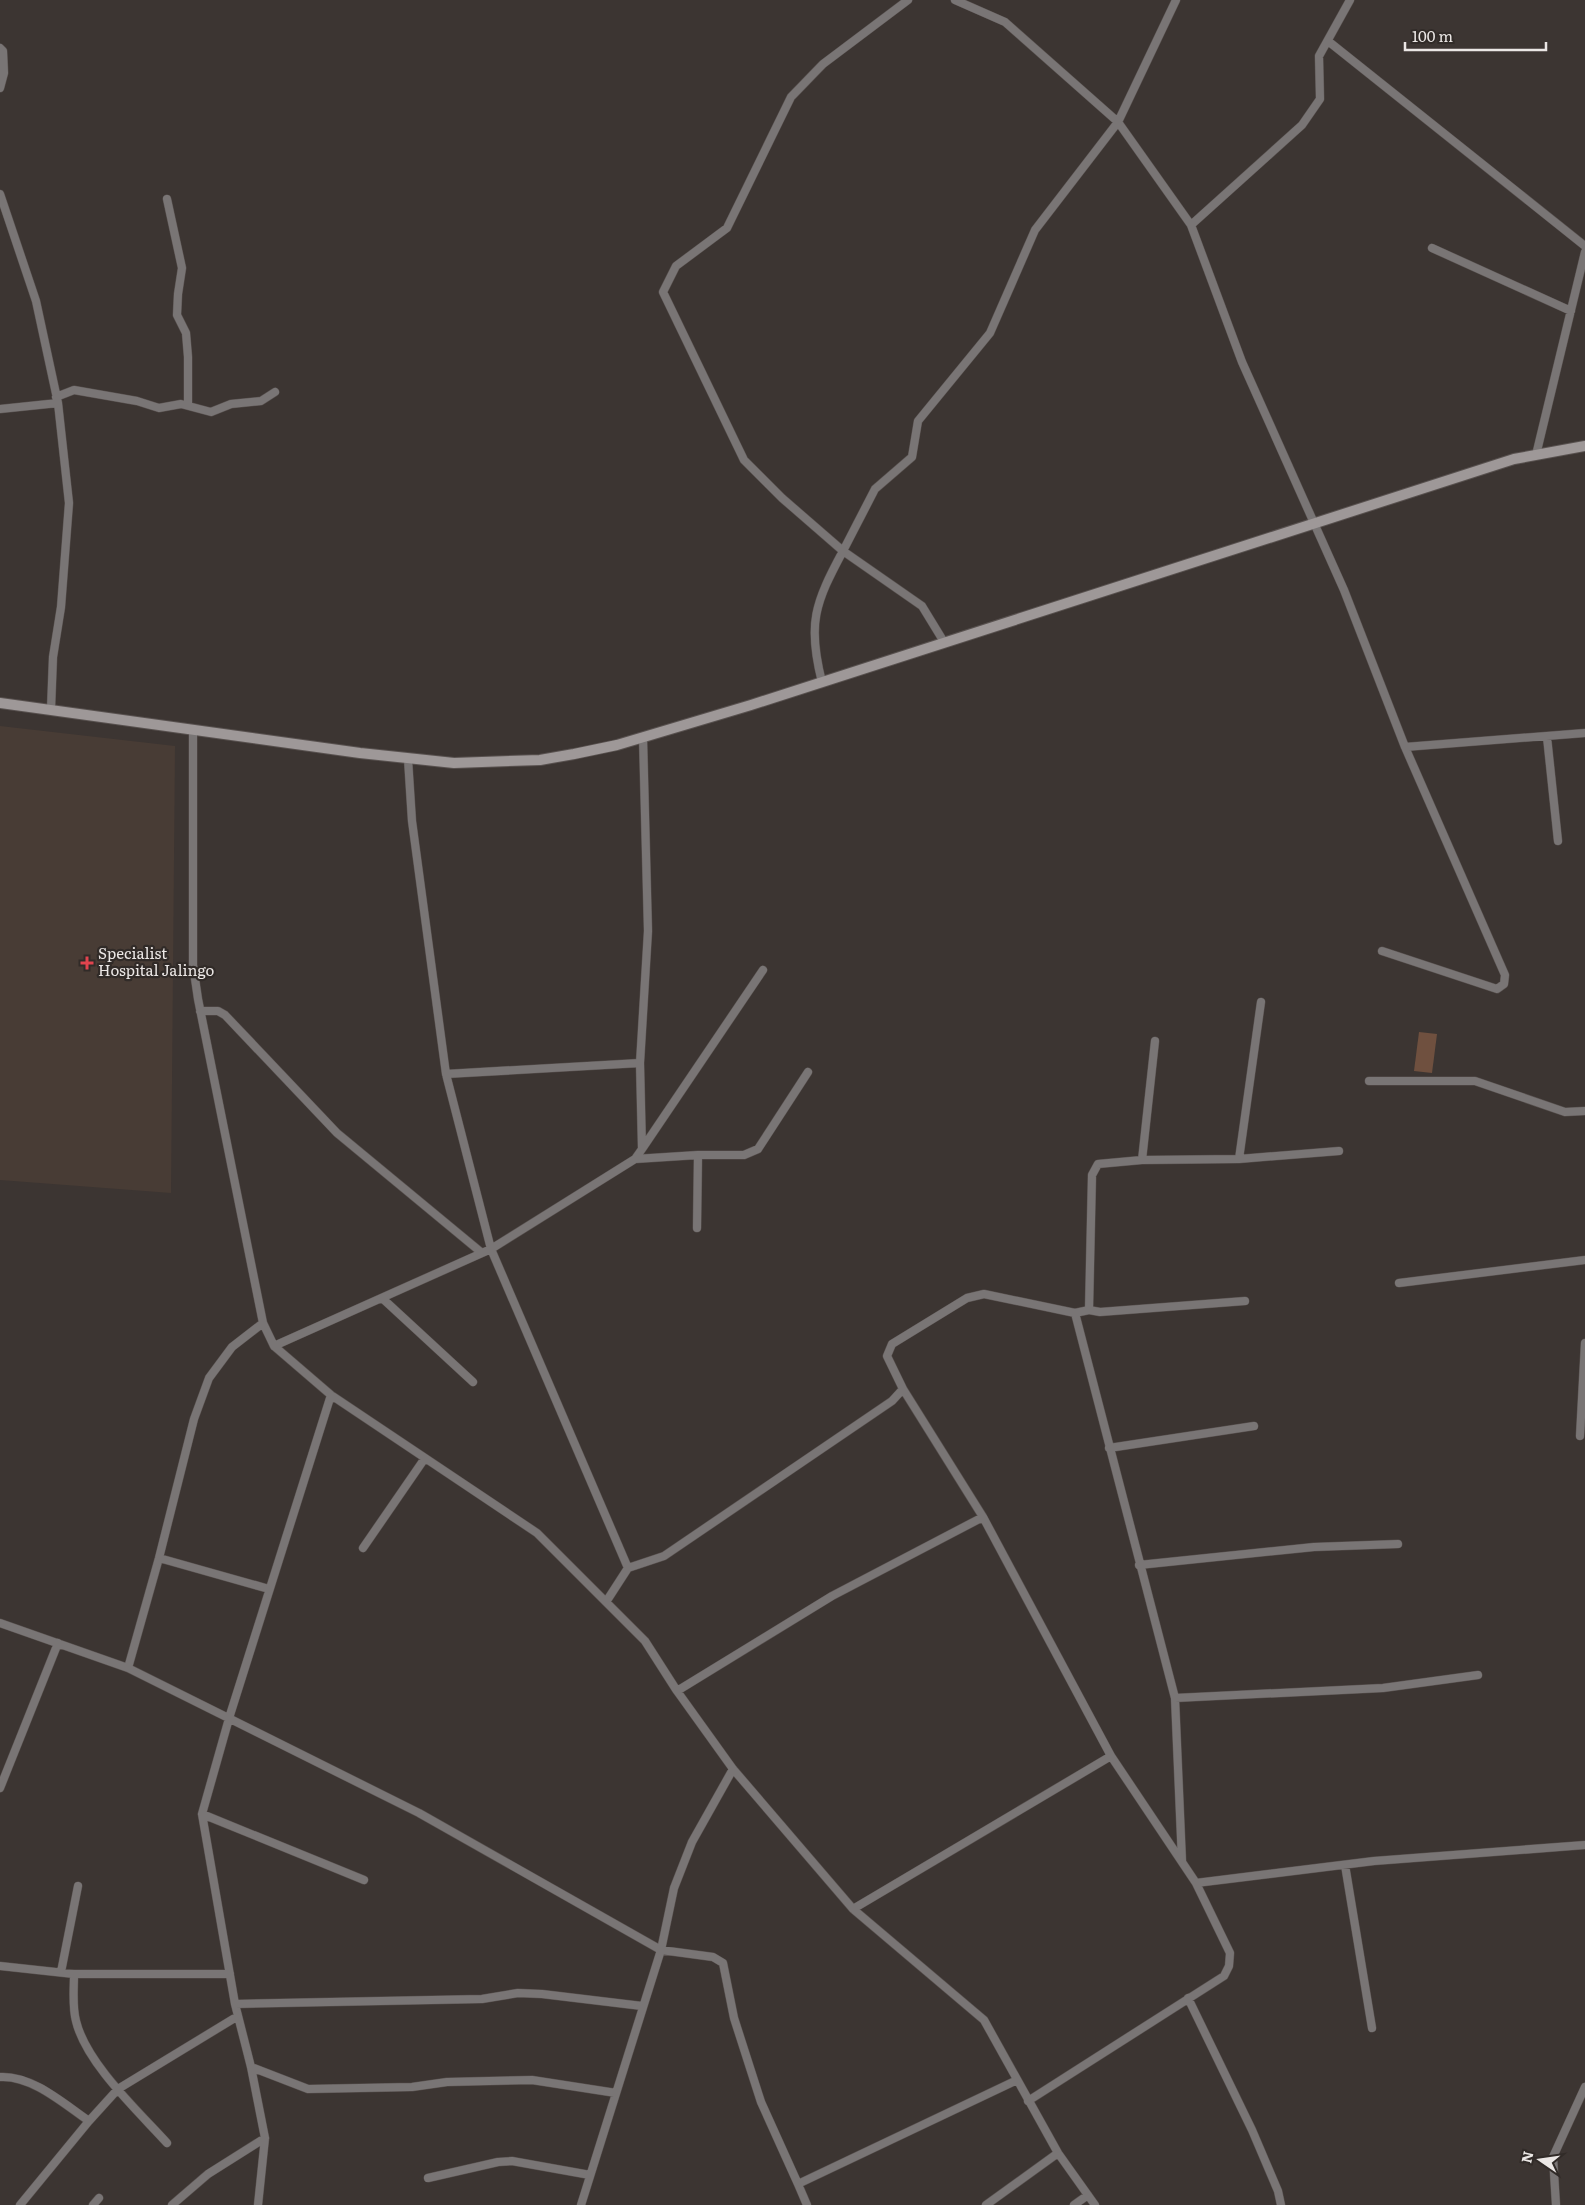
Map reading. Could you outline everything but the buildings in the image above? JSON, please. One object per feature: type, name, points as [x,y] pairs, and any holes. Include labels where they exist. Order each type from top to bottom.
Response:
[{"type":"main road","points":[[0,703],[408,759],[454,763],[540,760],[574,754],[643,737],[822,682],[1514,459],[1585,446]]},
{"type":"street","points":[[908,0],[823,64],[792,97],[727,228],[676,266],[663,292],[744,460],[782,498],[843,551],[922,606],[944,642]]},
{"type":"street","points":[[955,0],[1005,22],[1118,122],[1191,226],[1242,362],[1344,590],[1405,747],[1505,975],[1504,984],[1497,989],[1382,951]]},
{"type":"street","points":[[822,682],[814,649],[816,608],[826,581],[876,489],[912,457],[918,421],[990,333],[1035,230],[1118,122],[1176,0]]},
{"type":"street","points":[[1191,226],[1302,125],[1320,99],[1319,56],[1350,0]]},
{"type":"street","points":[[1328,41],[1585,246]]},
{"type":"street","points":[[0,48],[3,51],[4,73],[0,88]]},
{"type":"street","points":[[0,194],[36,301],[57,400],[69,503],[61,607],[53,657],[51,709]]},
{"type":"street","points":[[168,199],[182,268],[177,314],[186,341],[188,406]]},
{"type":"street","points":[[1432,248],[1571,310]]},
{"type":"street","points":[[1536,454],[1585,252]]},
{"type":"street","points":[[0,409],[57,400],[74,390],[137,401],[159,408],[181,404],[211,412],[231,404],[261,400],[275,392]]},
{"type":"street","points":[[193,729],[193,965],[200,1011],[262,1323],[274,1346],[331,1395],[537,1533],[645,1641],[677,1691],[733,1769],[853,1909],[984,2020],[1058,2153],[1095,2205]]},
{"type":"street","points":[[1405,747],[1585,733]]},
{"type":"street","points":[[642,1149],[640,1063],[648,931],[643,737]]},
{"type":"street","points":[[1547,737],[1558,840]]},
{"type":"street","points":[[408,759],[412,820],[446,1074],[491,1249],[628,1568]]},
{"type":"street","points":[[274,1346],[491,1249],[635,1158],[764,970]]},
{"type":"street","points":[[1239,1159],[1262,1002]]},
{"type":"street","points":[[200,1011],[218,1011],[225,1015],[337,1134],[482,1253]]},
{"type":"street","points":[[1142,1160],[1156,1041]]},
{"type":"street","points":[[446,1074],[640,1063]]},
{"type":"street","points":[[635,1158],[744,1155],[758,1149],[808,1072]]},
{"type":"street","points":[[1369,1081],[1475,1082],[1565,1112],[1585,1111]]},
{"type":"street","points":[[1089,1310],[1092,1175],[1098,1164],[1142,1160],[1239,1159],[1339,1151]]},
{"type":"street","points":[[697,1228],[698,1155]]},
{"type":"street","points":[[1399,1283],[1585,1260]]},
{"type":"street","points":[[1028,2101],[1224,1976],[1230,1959],[1228,1946],[1196,1883],[1111,1756],[983,1516],[903,1390],[888,1356],[892,1344],[967,1298],[984,1294],[1075,1313],[1089,1310],[1100,1312],[1245,1301]]},
{"type":"street","points":[[382,1298],[473,1382]]},
{"type":"street","points":[[1075,1313],[1174,1698],[1182,1861]]},
{"type":"street","points":[[128,1668],[159,1558],[194,1419],[209,1378],[232,1347],[262,1323]]},
{"type":"street","points":[[1580,1436],[1585,1343]]},
{"type":"street","points":[[606,1602],[628,1568],[664,1556],[892,1400],[903,1390]]},
{"type":"street","points":[[258,2205],[265,2138],[251,2067],[235,2004],[202,1814],[229,1718],[331,1395]]},
{"type":"street","points":[[1109,1448],[1254,1426]]},
{"type":"street","points":[[363,1548],[425,1458]]},
{"type":"street","points":[[677,1691],[832,1596],[983,1516]]},
{"type":"street","points":[[1140,1565],[1314,1547],[1398,1544]]},
{"type":"street","points":[[159,1558],[269,1589]]},
{"type":"street","points":[[0,1623],[128,1668],[419,1813],[661,1950],[712,1957],[723,1963],[734,2018],[761,2102],[807,2205]]},
{"type":"street","points":[[0,1788],[58,1643]]},
{"type":"street","points":[[1174,1698],[1383,1688],[1478,1675]]},
{"type":"street","points":[[853,1909],[1111,1756]]},
{"type":"street","points":[[581,2205],[661,1950],[674,1888],[692,1842],[733,1769]]},
{"type":"street","points":[[202,1814],[364,1880]]},
{"type":"street","points":[[1196,1883],[1345,1865],[1585,1845]]},
{"type":"street","points":[[1345,1865],[1372,2028]]},
{"type":"street","points":[[61,1972],[78,1886]]},
{"type":"street","points":[[0,1966],[74,1974],[230,1974]]},
{"type":"street","points":[[74,1974],[76,2019],[84,2045],[118,2089],[168,2143]]},
{"type":"street","points":[[235,2004],[482,1999],[518,1993],[542,1994],[642,2006]]},
{"type":"street","points":[[1188,1998],[1252,2130],[1278,2191],[1281,2205]]},
{"type":"street","points":[[20,2205],[89,2121],[118,2089],[238,2016]]},
{"type":"street","points":[[251,2067],[308,2089],[412,2088],[447,2082],[532,2080],[616,2093]]},
{"type":"street","points":[[0,2077],[12,2076],[39,2088],[89,2121]]},
{"type":"street","points":[[798,2184],[1016,2080]]},
{"type":"street","points":[[1556,2205],[1553,2157],[1585,2087]]},
{"type":"street","points":[[172,2205],[208,2174],[265,2138]]},
{"type":"street","points":[[986,2205],[1058,2153]]},
{"type":"street","points":[[428,2178],[498,2162],[512,2161],[590,2175]]},
{"type":"street","points":[[1074,2205],[1088,2195]]},
{"type":"street","points":[[92,2205],[99,2198]]},
{"type":"shaded area","name":"Specialist Hospital Jalingo","points":[[0,726],[175,746],[171,1193],[0,1180]]},
{"type":"shaded area","points":[[1419,1032],[1437,1034],[1432,1073],[1414,1071]]},
{"type":"place","name":"Specialist Hospital Jalingo","points":[[87,963]]}]
